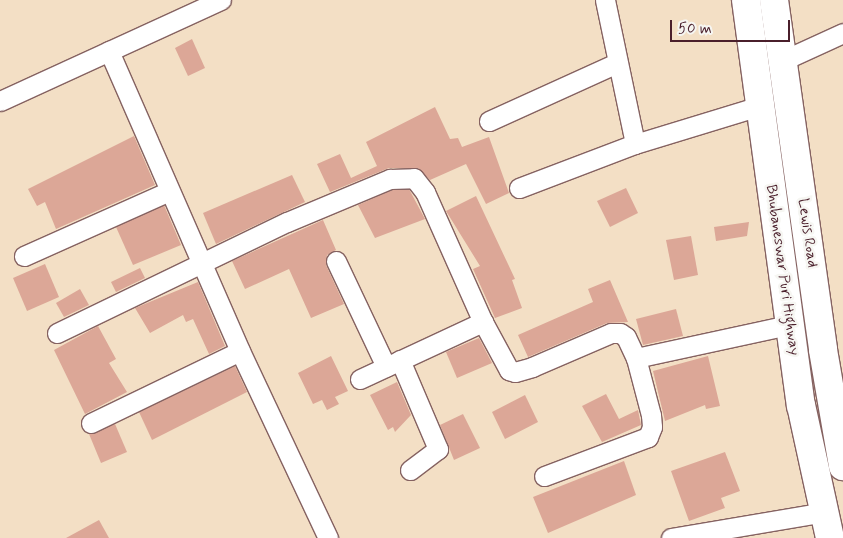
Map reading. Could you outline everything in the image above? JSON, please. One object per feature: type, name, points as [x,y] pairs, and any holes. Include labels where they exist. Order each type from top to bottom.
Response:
[{"type":"highway","name":"Bhubaneswar Puri Highway","points":[[746,0],[801,406],[827,525]]},
{"type":"highway","name":"Lewis Road","points":[[774,0],[843,466]]},
{"type":"street","points":[[0,101],[221,0]]},
{"type":"street","points":[[605,0],[635,144]]},
{"type":"street","points":[[782,61],[843,33]]},
{"type":"street","points":[[109,51],[240,351],[328,538]]},
{"type":"street","points":[[489,121],[617,63]]},
{"type":"street","points":[[519,188],[635,144],[759,106]]},
{"type":"street","points":[[57,334],[203,263],[372,185],[408,176],[414,178],[425,192],[483,322],[505,364],[515,372],[611,333],[620,333],[626,337],[636,358],[651,415],[652,427],[648,437],[544,476]]},
{"type":"street","points":[[24,256],[169,191]]},
{"type":"street","points":[[336,261],[438,449],[410,470]]},
{"type":"street","points":[[360,379],[483,322]]},
{"type":"street","points":[[636,358],[789,325]]},
{"type":"street","points":[[91,423],[240,351]]},
{"type":"street","points":[[671,538],[827,525]]},
{"type":"building","points":[[192,39],[205,68],[188,76],[175,48]]},
{"type":"building","points":[[435,107],[450,139],[458,138],[462,147],[489,137],[509,193],[486,204],[466,164],[430,180],[418,168],[389,168],[330,192],[317,164],[340,154],[351,178],[377,166],[366,142]]},
{"type":"building","points":[[134,136],[155,185],[56,229],[45,202],[37,206],[28,189]]},
{"type":"building","points":[[292,175],[305,202],[216,244],[203,213]]},
{"type":"building","points":[[626,188],[638,213],[610,227],[597,201]]},
{"type":"building","points":[[409,189],[425,219],[375,238],[358,205],[392,190]]},
{"type":"building","points":[[476,196],[515,279],[512,280],[522,308],[495,318],[473,269],[480,266],[446,211]]},
{"type":"building","points":[[164,205],[181,245],[133,265],[116,227]]},
{"type":"building","points":[[323,220],[336,250],[327,255],[326,265],[344,304],[311,318],[289,269],[245,289],[232,261]]},
{"type":"building","points":[[749,222],[747,236],[716,241],[714,227]]},
{"type":"building","points":[[691,236],[698,275],[674,280],[666,240]]},
{"type":"building","points":[[45,264],[59,297],[27,311],[13,278]]},
{"type":"building","points":[[140,268],[145,278],[116,292],[111,282]]},
{"type":"building","points":[[610,280],[628,322],[607,323],[528,357],[518,335],[593,302],[588,289]]},
{"type":"building","points":[[198,282],[225,346],[209,354],[193,319],[186,322],[183,315],[150,333],[135,308]]},
{"type":"building","points":[[80,289],[89,305],[64,317],[56,303]]},
{"type":"building","points":[[676,309],[683,336],[643,345],[636,319]]},
{"type":"building","points":[[98,326],[116,359],[109,363],[127,392],[85,414],[54,350]]},
{"type":"building","points":[[479,338],[492,363],[457,378],[446,352]]},
{"type":"building","points":[[331,356],[348,391],[335,397],[339,404],[327,410],[322,400],[313,404],[298,373]]},
{"type":"building","points":[[708,356],[720,406],[706,409],[705,405],[665,421],[653,371]]},
{"type":"building","points":[[235,366],[247,392],[152,440],[139,412]]},
{"type":"building","points":[[397,382],[411,415],[395,432],[393,427],[388,430],[370,395]]},
{"type":"building","points":[[606,394],[619,419],[638,410],[641,425],[602,442],[582,406]]},
{"type":"building","points":[[525,395],[538,422],[505,439],[492,412]]},
{"type":"building","points":[[463,414],[480,448],[454,460],[440,425]]},
{"type":"building","points":[[115,424],[127,452],[101,463],[89,434]]},
{"type":"building","points":[[725,452],[740,491],[721,498],[725,508],[689,521],[671,471]]},
{"type":"building","points":[[624,461],[636,495],[548,533],[533,497]]},
{"type":"building","points":[[99,520],[109,538],[66,538]]}]
